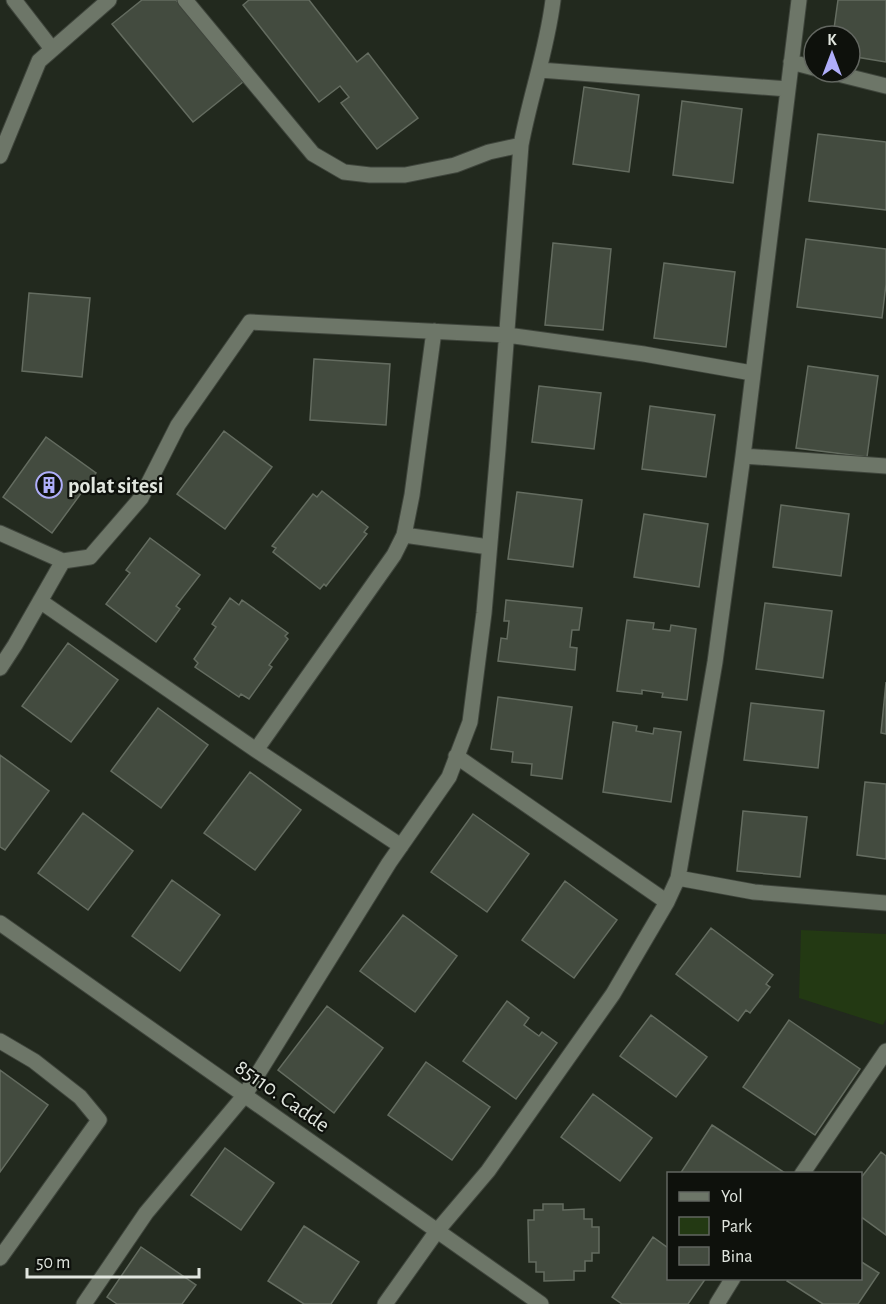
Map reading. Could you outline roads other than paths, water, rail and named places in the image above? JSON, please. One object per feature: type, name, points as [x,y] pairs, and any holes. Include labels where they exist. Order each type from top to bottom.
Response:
[{"type":"street","points":[[14,0],[52,50]]},
{"type":"street","points":[[0,156],[39,61],[109,0]]},
{"type":"street","points":[[185,0],[313,154],[344,172],[370,176],[405,176],[455,165],[489,152],[521,145]]},
{"type":"street","points":[[84,1304],[146,1214],[244,1096],[401,846],[449,777],[470,722],[489,547],[521,145],[540,70],[553,0]]},
{"type":"street","points":[[385,1304],[437,1231],[488,1171],[613,994],[667,902],[678,878],[715,662],[799,0]]},
{"type":"street","points":[[792,62],[802,65]]},
{"type":"street","points":[[540,70],[788,89]]},
{"type":"street","points":[[862,80],[886,86]]},
{"type":"street","points":[[0,533],[63,561],[90,556],[141,498],[178,425],[250,322],[507,334],[752,373]]},
{"type":"street","points":[[256,750],[394,555],[404,535],[412,495],[434,331]]},
{"type":"street","points":[[742,456],[886,466]]},
{"type":"street","points":[[404,535],[489,547]]},
{"type":"street","points":[[0,668],[63,561]]},
{"type":"street","points":[[40,601],[256,750],[401,846]]},
{"type":"street","points":[[456,756],[667,902]]},
{"type":"street","points":[[678,878],[754,892],[886,903]]},
{"type":"street","name":"85110. Cadde","points":[[0,923],[541,1304]]},
{"type":"street","points":[[0,1041],[34,1061],[80,1097],[99,1120],[0,1258]]},
{"type":"street","points":[[803,1172],[886,1051]]},
{"type":"street","points":[[717,1304],[732,1280]]},
{"type":"place","name":"polat sitesi","points":[[49,485]]}]
